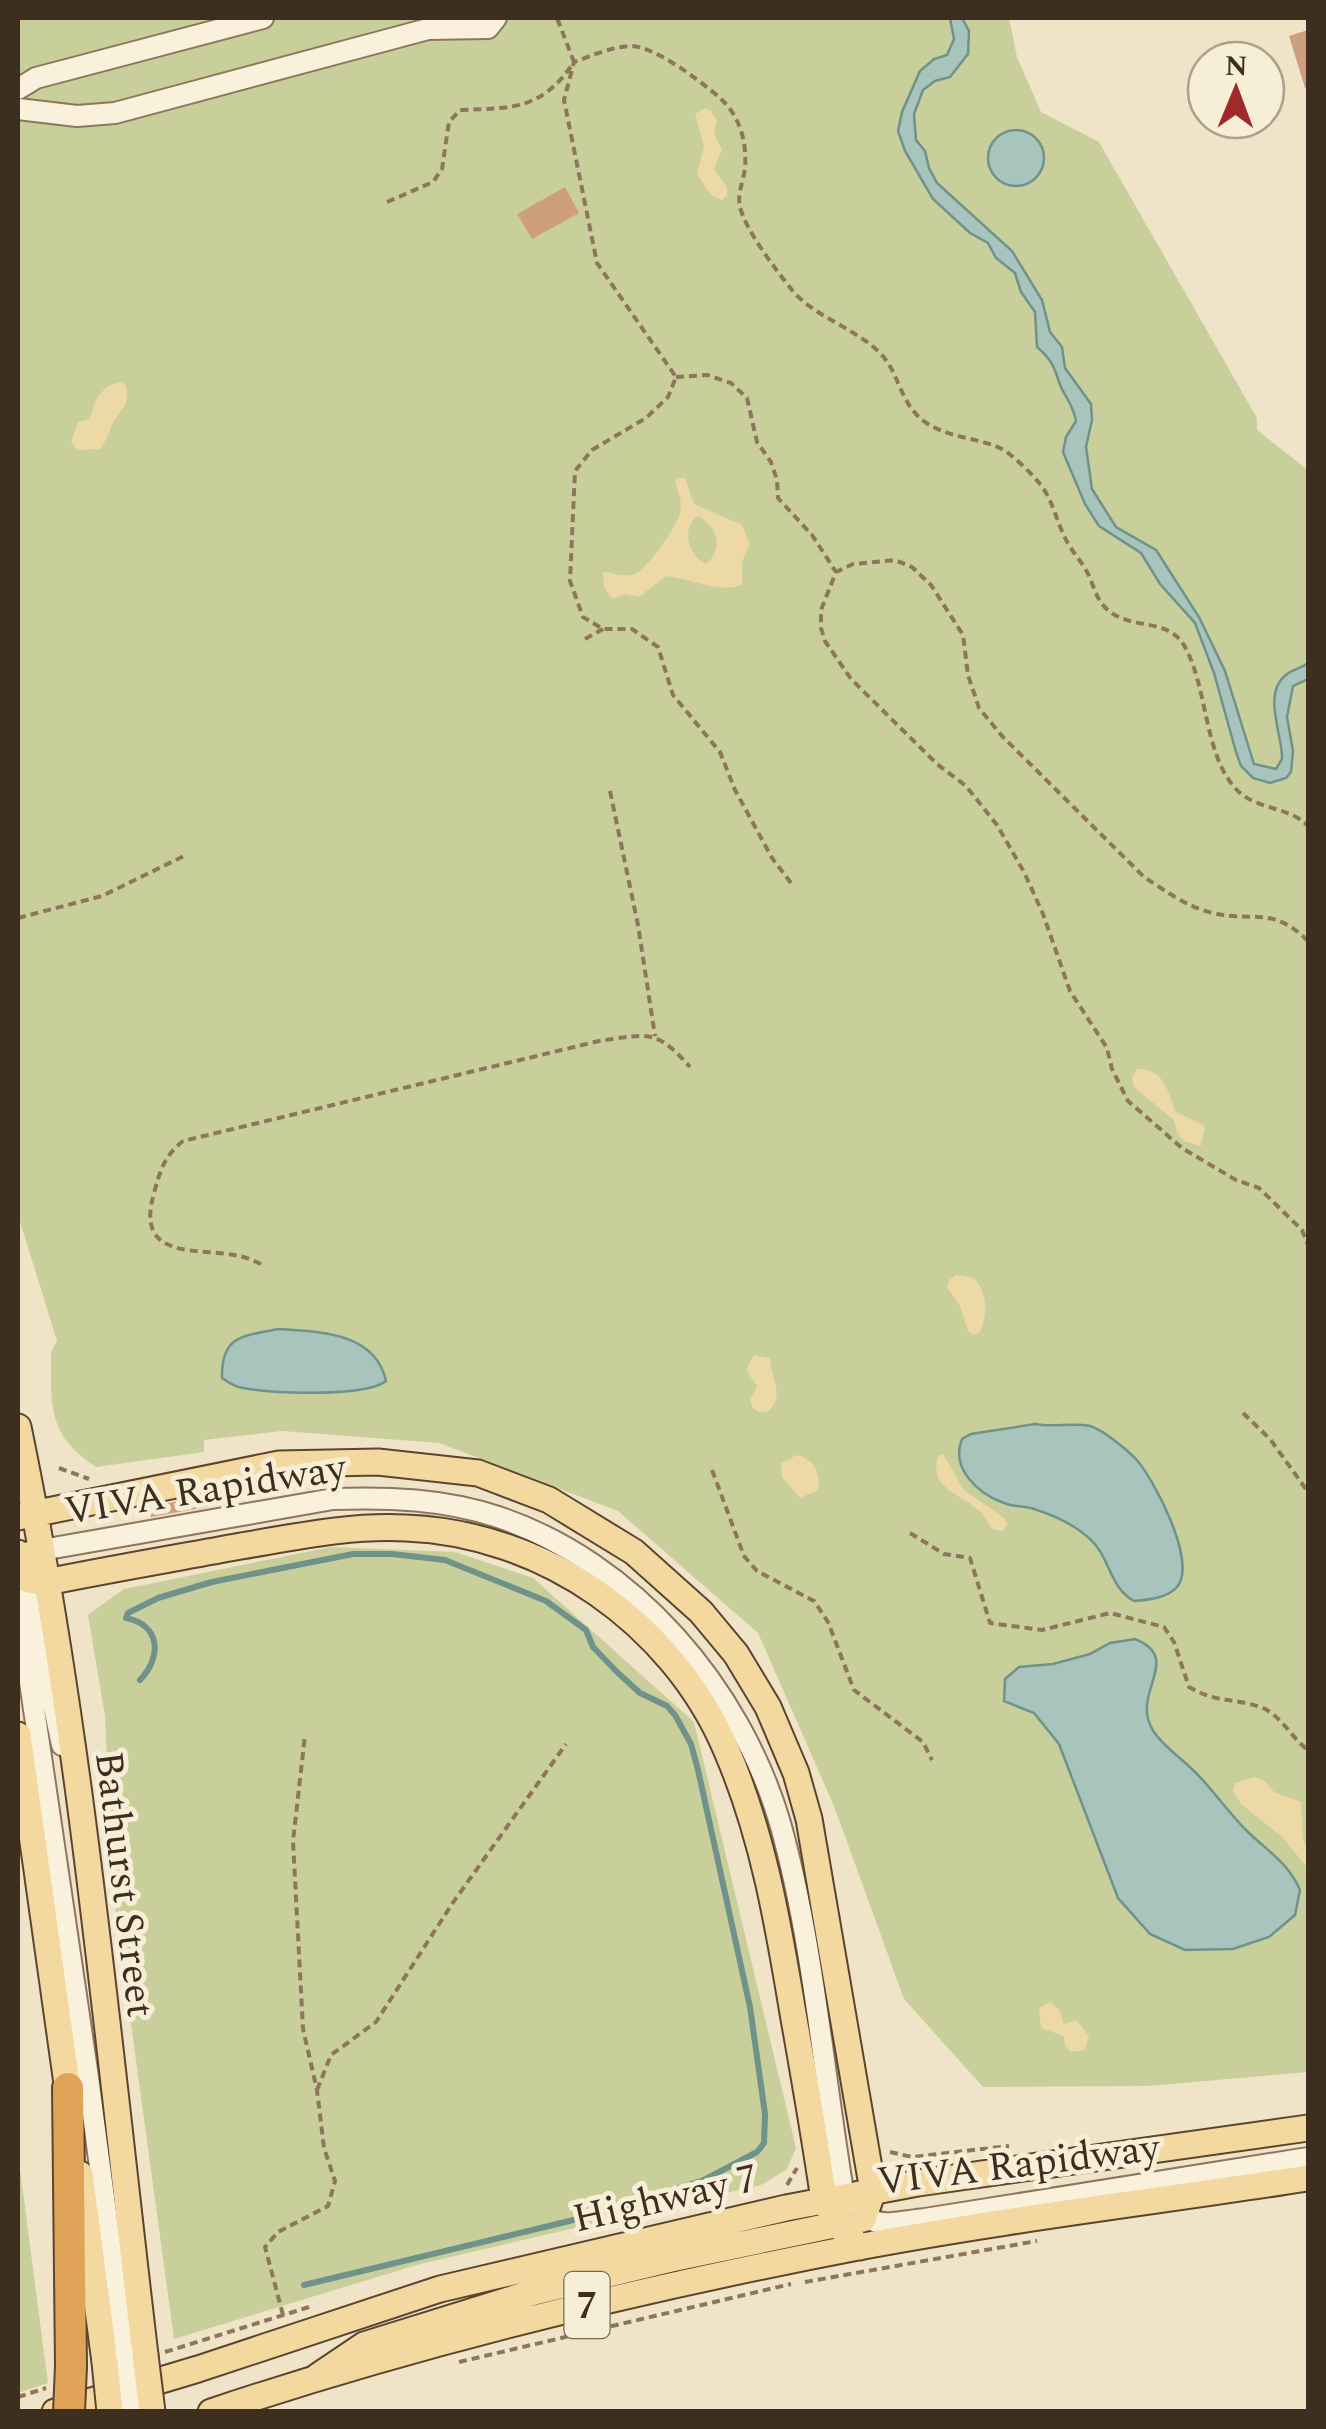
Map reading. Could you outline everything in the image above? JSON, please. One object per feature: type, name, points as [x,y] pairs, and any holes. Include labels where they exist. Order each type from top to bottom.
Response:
[{"type":"highway","points":[[68,2088],[69,2412]]},
{"type":"main road","name":"Bathurst Street","points":[[18,1427],[30,1568],[79,1794],[125,2357],[110,2412]]},
{"type":"main road","points":[[26,1515],[279,1464],[378,1462],[478,1473],[549,1500],[634,1552],[702,1612],[736,1654],[768,1707],[796,1773],[809,1818],[873,2191],[851,2222],[671,2258],[442,2318],[364,2344],[318,2376]]},
{"type":"main road","points":[[30,1568],[334,1530],[407,1528],[478,1538],[524,1552],[576,1578],[612,1603],[670,1661],[700,1700],[725,1746],[745,1797],[772,1894],[834,2199],[851,2222],[860,2247]]},
{"type":"main road","name":"Bathurst Street","points":[[18,1735],[68,2088],[125,2357],[152,2412]]},
{"type":"main road","name":"Highway 7","points":[[55,2412],[440,2290],[538,2264],[873,2191],[1308,2128]]},
{"type":"main road","name":"7","points":[[211,2412],[456,2336],[860,2247],[1308,2178]]},
{"type":"lane","points":[[18,88],[36,78],[262,18]]},
{"type":"lane","points":[[18,109],[77,116],[115,113],[401,27],[488,28],[496,18]]},
{"type":"lane","name":"VIVA Rapidway","points":[[30,1568],[286,1505],[333,1498],[384,1497],[439,1503],[496,1516],[547,1537],[604,1571],[650,1610],[705,1673],[750,1747],[779,1820],[794,1879],[811,1979],[834,2199]]},
{"type":"lane","points":[[30,1568],[20,1614],[132,2412]]},
{"type":"lane","name":"VIVA Rapidway","points":[[811,1979],[833,2042],[852,2065]]},
{"type":"lane","name":"VIVA Rapidway","points":[[851,2222],[882,2224],[925,2219],[1308,2158]]},
{"type":"path","points":[[557,18],[574,62],[564,100],[597,264],[676,377]]},
{"type":"path","points":[[386,202],[433,182],[442,169],[449,122],[460,110],[514,108],[542,98],[574,62],[633,46],[682,70],[723,100],[740,123],[745,167],[740,209],[794,292],[809,307],[846,325],[882,354],[902,396],[928,424],[1001,449],[1040,484],[1102,604],[1127,623],[1163,627],[1178,635],[1194,668],[1218,759],[1238,792],[1268,807],[1297,814],[1308,826]]},
{"type":"path","points":[[676,377],[706,376],[731,384],[747,398],[757,442],[771,462],[778,498],[812,536],[836,572]]},
{"type":"path","points":[[603,630],[583,618],[570,581],[575,471],[592,450],[646,418],[668,397],[676,377]]},
{"type":"path","points":[[1308,941],[1269,916],[1213,913],[1166,892],[1144,877],[1002,736],[979,708],[968,675],[963,635],[931,584],[912,567],[895,560],[868,561],[836,572],[821,610],[825,641],[852,678],[937,764],[966,786],[996,826],[1024,872],[1070,991],[1108,1048],[1112,1069],[1128,1101],[1182,1148],[1236,1180],[1260,1188],[1302,1230],[1308,1245]]},
{"type":"path","points":[[585,640],[603,630],[632,629],[658,647],[673,695],[720,752],[735,790],[772,858],[791,883]]},
{"type":"path","points":[[610,792],[638,925],[655,1036]]},
{"type":"path","points":[[18,918],[102,896],[186,855]]},
{"type":"path","points":[[261,1264],[238,1256],[188,1253],[166,1246],[153,1230],[150,1208],[158,1179],[167,1154],[183,1142],[599,1041],[655,1036],[669,1044],[690,1068]]},
{"type":"path","points":[[1243,1413],[1270,1439],[1308,1492]]},
{"type":"path","points":[[59,1468],[86,1479],[106,1476]]},
{"type":"path","points":[[712,1470],[744,1556],[756,1571],[814,1601],[828,1622],[854,1690],[923,1742],[932,1760]]},
{"type":"path","points":[[910,1533],[944,1554],[970,1558],[990,1623],[1042,1630],[1110,1613],[1164,1627],[1174,1642],[1190,1687],[1230,1703],[1262,1707],[1308,1750]]},
{"type":"path","points":[[283,2315],[265,2247],[278,2232],[328,2206],[335,2182],[324,2148],[304,2030],[292,1841],[305,1736]]},
{"type":"path","points":[[317,2090],[331,2055],[376,2022],[452,1904],[566,1744]]},
{"type":"path","points":[[887,2151],[912,2157]]},
{"type":"path","points":[[447,2365],[799,2283]]},
{"type":"green space","points":[[18,18],[1009,18],[1017,57],[1041,112],[1099,142],[1257,418],[1257,430],[1308,470],[1308,2072],[1147,2086],[983,2087],[904,1999],[834,1806],[758,1633],[618,1511],[439,1443],[282,1431],[204,1440],[204,1452],[96,1467],[60,1431],[51,1388],[51,1352],[57,1341],[18,1215]]},
{"type":"green space","points":[[331,1547],[455,1552],[533,1578],[694,1722],[796,2148],[787,2169],[761,2185],[420,2264],[174,2339],[113,1892],[105,1716],[88,1615],[124,1589]]},
{"type":"green space","points":[[18,2154],[48,2383],[18,2393]]},
{"type":"sand","points":[[705,108],[717,120],[714,134],[722,149],[714,169],[727,187],[727,196],[722,200],[711,195],[697,174],[704,146],[695,114]]},
{"type":"sand","points":[[120,382],[126,385],[125,404],[102,446],[77,450],[71,442],[78,422],[90,419],[99,396],[107,387]]},
{"type":"sand","points":[[685,478],[694,504],[742,525],[750,544],[742,562],[742,584],[716,587],[666,576],[639,597],[623,594],[613,599],[604,588],[603,572],[634,574],[654,556],[680,513],[675,482]],"holes":[[[698,516],[705,520],[717,545],[706,564],[695,555],[688,534]]]},
{"type":"sand","points":[[1137,1069],[1159,1076],[1176,1112],[1205,1126],[1201,1146],[1184,1141],[1174,1120],[1134,1087],[1132,1077]]},
{"type":"sand","points":[[956,1275],[974,1278],[984,1297],[983,1325],[973,1335],[947,1287]]},
{"type":"sand","points":[[754,1355],[770,1358],[777,1394],[767,1412],[758,1412],[750,1400],[757,1386],[746,1370]]},
{"type":"sand","points":[[943,1454],[964,1490],[1004,1518],[1007,1523],[1003,1531],[992,1529],[979,1511],[941,1482],[936,1467],[938,1456]]},
{"type":"sand","points":[[797,1455],[812,1464],[819,1479],[818,1490],[800,1498],[782,1477],[781,1463]]},
{"type":"sand","points":[[1254,1777],[1265,1781],[1274,1792],[1301,1802],[1308,1868],[1282,1837],[1241,1804],[1233,1791],[1235,1783]]},
{"type":"sand","points":[[1050,2002],[1059,2010],[1064,2024],[1076,2020],[1089,2036],[1085,2050],[1071,2052],[1065,2046],[1064,2036],[1041,2028],[1039,2008]]},
{"type":"water","points":[[950,18],[962,18],[969,31],[968,54],[950,77],[923,90],[914,114],[916,140],[925,151],[937,183],[1012,251],[1042,300],[1050,332],[1062,347],[1065,368],[1091,404],[1086,447],[1092,489],[1116,527],[1156,550],[1199,617],[1225,671],[1254,764],[1276,769],[1282,759],[1275,692],[1287,674],[1308,663],[1308,679],[1293,686],[1287,717],[1293,751],[1291,772],[1286,778],[1270,783],[1253,778],[1241,766],[1195,623],[1160,584],[1141,553],[1099,526],[1085,504],[1063,452],[1066,437],[1076,421],[1074,414],[1051,363],[1037,347],[1035,312],[1021,292],[1015,273],[996,258],[988,243],[970,233],[933,199],[905,151],[898,131],[902,112],[920,71],[934,59],[947,55],[954,39]]},
{"type":"water","points":[[1016,130],[1036,138],[1044,158],[1036,178],[1016,186],[996,178],[988,158],[996,138]]},
{"type":"water","points":[[278,1329],[328,1334],[358,1344],[380,1365],[386,1381],[359,1390],[295,1393],[240,1387],[222,1378],[225,1354],[236,1340]]},
{"type":"water","points":[[1035,1424],[1090,1426],[1135,1458],[1162,1501],[1178,1540],[1182,1575],[1173,1591],[1134,1601],[1119,1588],[1097,1546],[1084,1534],[1049,1514],[994,1499],[969,1479],[960,1460],[962,1439],[971,1434]]},
{"type":"water","points":[[1135,1639],[1149,1647],[1155,1657],[1147,1704],[1154,1732],[1284,1866],[1300,1890],[1295,1915],[1269,1937],[1233,1949],[1185,1950],[1150,1934],[1118,1898],[1059,1744],[1034,1713],[1004,1701],[1005,1679],[1019,1667],[1053,1664],[1090,1654],[1110,1643]]},
{"type":"building","points":[[1308,30],[1308,88],[1305,88],[1289,36]]},
{"type":"building","points":[[565,187],[579,213],[532,239],[517,214]]},
{"type":"building","points":[[227,1491],[229,1503],[151,1517],[149,1507]]},
{"type":"waterway","points":[[140,1680],[152,1662],[154,1643],[146,1627],[126,1618],[128,1613],[158,1598],[212,1582],[353,1554],[445,1560],[546,1601],[586,1630],[593,1647],[618,1673],[640,1693],[667,1706],[691,1744],[750,2007],[765,2114],[764,2143],[757,2152],[704,2180],[586,2217],[304,2285]]}]
